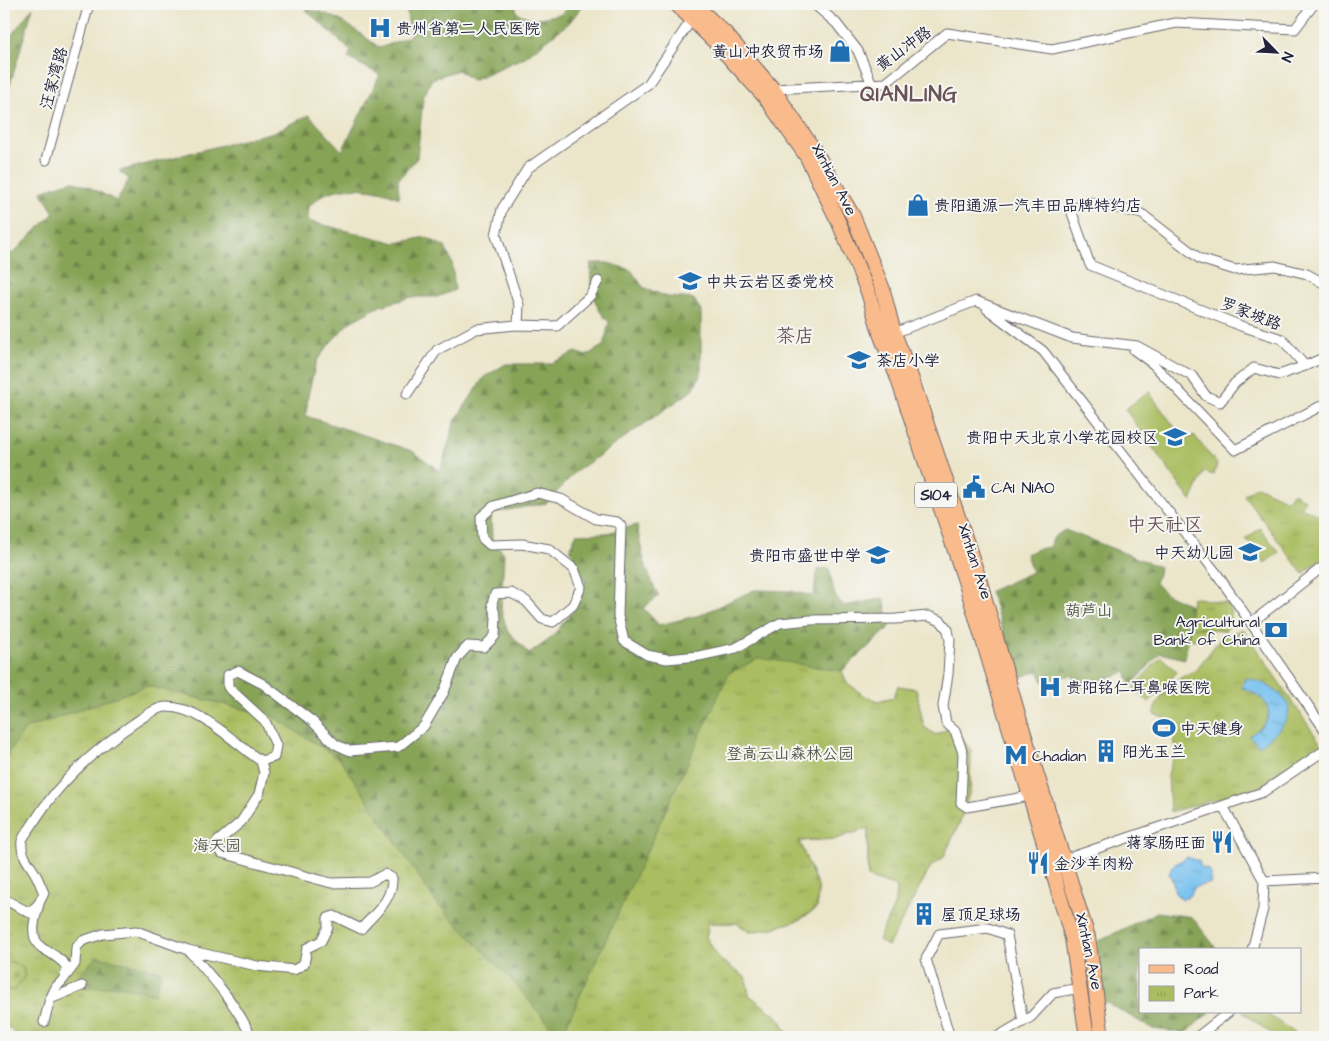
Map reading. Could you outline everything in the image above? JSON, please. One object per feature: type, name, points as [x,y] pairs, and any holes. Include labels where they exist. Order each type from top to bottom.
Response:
[{"type":"main road","name":"Xintian Ave","points":[[676,4],[769,93],[806,157],[840,223],[868,292],[881,336],[898,379],[966,584],[1030,796],[1088,937],[1102,1037]]},
{"type":"main road","name":"Xintian Ave","points":[[694,4],[725,34],[816,153],[852,216],[882,287],[894,333],[910,374],[980,582],[1020,721],[1058,862],[1087,1037]]},
{"type":"street","name":"汪家湾路","points":[[46,160],[89,4]]},
{"type":"street","points":[[814,4],[836,23],[858,51],[872,84]]},
{"type":"street","name":"黄山冲路","points":[[769,93],[886,83],[947,33],[1052,49],[1176,23],[1295,29],[1314,4]]},
{"type":"street","points":[[518,325],[519,305],[496,235],[502,209],[528,168],[648,84],[692,19]]},
{"type":"street","name":"罗家坡路","points":[[1305,366],[1282,340],[1240,326],[1090,266],[1071,210],[1090,202],[1142,214],[1200,259],[1235,270],[1275,266],[1308,274],[1325,284]]},
{"type":"street","points":[[407,394],[437,350],[476,329],[518,325],[557,326],[590,296],[598,281]]},
{"type":"street","points":[[894,333],[976,301],[1072,338],[1137,346],[1192,376],[1206,396],[1220,402],[1235,383],[1254,368],[1279,375],[1325,357]]},
{"type":"street","points":[[976,301],[1043,351],[1217,574],[1325,730]]},
{"type":"street","points":[[1128,345],[1153,364],[1235,450],[1325,404]]},
{"type":"street","points":[[261,761],[274,757],[276,745],[265,721],[228,687],[228,675],[238,671],[263,684],[312,721],[335,744],[350,751],[398,747],[424,726],[444,692],[458,658],[468,646],[484,647],[495,636],[496,617],[492,604],[496,594],[511,593],[526,601],[542,619],[553,622],[573,605],[582,587],[574,569],[549,549],[522,544],[490,544],[482,538],[482,516],[494,506],[537,493],[561,499],[596,518],[617,522],[622,526],[618,616],[624,640],[647,655],[667,658],[699,656],[736,648],[780,624],[810,620],[896,619],[928,616],[941,621],[948,630],[950,640],[948,674],[943,706],[946,723],[955,731],[963,753],[961,803],[967,807],[1030,796]]},
{"type":"street","points":[[1251,622],[1325,566]]},
{"type":"street","points":[[44,1022],[50,998],[56,987],[62,981],[75,964],[76,948],[82,941],[103,934],[136,931],[188,950],[257,966],[294,970],[304,964],[306,948],[322,941],[328,927],[328,918],[334,916],[360,929],[386,902],[393,888],[392,878],[386,874],[370,882],[331,883],[222,853],[215,846],[217,842],[241,822],[259,794],[264,772],[261,761],[208,721],[180,708],[165,707],[144,716],[90,756],[61,786],[38,814],[22,840],[22,854],[37,876],[44,892],[35,920],[34,936],[40,946],[60,958],[66,967],[62,981]]},
{"type":"street","points":[[1058,862],[1263,792],[1325,750]]},
{"type":"street","points":[[1223,806],[1264,881],[1263,909],[1253,948]]},
{"type":"street","points":[[1264,881],[1325,878]]},
{"type":"street","points":[[4,899],[30,913],[39,903]]},
{"type":"street","points":[[950,1037],[926,959],[939,934],[988,928],[1006,935],[1023,1022]]},
{"type":"street","points":[[188,950],[206,970],[245,1024],[251,1037]]},
{"type":"street","points":[[50,998],[82,986]]},
{"type":"street","points":[[998,1037],[1031,1017],[1053,992],[1080,988]]},
{"type":"street","points":[[1197,1037],[1226,1014]]},
{"type":"green space","points":[[406,4],[515,4],[517,13],[533,19],[562,14],[568,4],[584,4],[569,23],[525,57],[472,80],[458,70],[432,79],[423,98],[417,158],[398,180],[399,198],[382,192],[351,188],[323,195],[308,207],[308,221],[396,243],[426,237],[445,247],[452,263],[455,290],[437,297],[412,297],[380,306],[350,322],[331,342],[316,362],[308,396],[306,416],[412,451],[440,471],[455,421],[484,377],[506,364],[550,364],[576,352],[586,356],[604,345],[609,322],[599,310],[593,295],[591,263],[608,263],[631,270],[643,287],[667,297],[694,299],[701,311],[701,374],[693,390],[574,473],[547,503],[491,513],[492,540],[504,553],[501,609],[507,630],[529,654],[550,639],[578,605],[585,582],[570,549],[576,534],[607,533],[637,525],[645,562],[659,596],[643,608],[659,625],[700,615],[754,590],[791,591],[813,596],[818,569],[829,568],[835,596],[844,606],[884,598],[890,627],[842,671],[846,682],[863,695],[877,701],[894,697],[898,686],[916,689],[924,727],[936,735],[953,726],[971,751],[970,791],[959,824],[943,858],[931,866],[888,946],[878,940],[895,904],[896,887],[868,877],[868,828],[836,839],[799,841],[818,887],[817,908],[799,920],[773,928],[750,932],[737,923],[709,923],[706,937],[719,959],[746,978],[749,995],[779,1018],[790,1037],[18,1037],[4,1022],[4,988],[14,991],[25,976],[4,962],[4,248],[12,254],[54,213],[41,191],[72,181],[87,186],[117,201],[129,179],[119,171],[274,132],[309,115],[342,151],[380,75],[348,58],[351,51],[305,9],[336,18],[380,48],[410,36]]},
{"type":"green space","points":[[33,7],[4,105],[4,45]]},
{"type":"green space","points":[[1149,392],[1184,440],[1194,435],[1217,464],[1214,475],[1204,472],[1191,501],[1125,409]]},
{"type":"green space","points":[[1257,486],[1287,500],[1292,493],[1305,499],[1301,507],[1325,518],[1325,556],[1303,574],[1244,495]]},
{"type":"green space","points":[[1260,528],[1279,552],[1265,563],[1246,539]]},
{"type":"green space","name":"葫芦山","points":[[1065,530],[1160,567],[1155,583],[1166,594],[1190,605],[1188,626],[1190,627],[1185,659],[1160,653],[1131,686],[1126,672],[1078,688],[1072,675],[1043,682],[1038,671],[1018,678],[990,591],[1032,572],[1026,554],[1037,549],[1049,547],[1054,537]]},
{"type":"green space","points":[[1192,597],[1228,604],[1231,618],[1225,631],[1188,627]]},
{"type":"green space","points":[[1190,627],[1209,629],[1207,641],[1188,639]]},
{"type":"green space","points":[[1243,629],[1323,747],[1261,787],[1170,812],[1168,774],[1176,748],[1172,731],[1166,720],[1153,713],[1165,691],[1183,676],[1195,671],[1221,638]]},
{"type":"green space","points":[[1161,657],[1177,672],[1149,702],[1133,688]]},
{"type":"green space","name":"登高云山森林公园","points":[[760,658],[842,671],[846,682],[863,695],[877,701],[894,697],[898,686],[916,689],[924,727],[936,735],[953,726],[971,751],[970,791],[959,824],[943,858],[931,866],[888,946],[878,940],[895,904],[896,887],[868,877],[868,828],[836,839],[799,841],[818,887],[817,908],[799,920],[773,928],[750,932],[737,923],[709,923],[706,937],[719,959],[746,978],[749,995],[779,1018],[790,1037],[561,1037],[729,673]]},
{"type":"green space","name":"海天园","points":[[147,686],[272,716],[340,759],[437,904],[513,981],[559,1037],[18,1037],[4,1022],[4,988],[14,991],[25,976],[22,967],[13,962],[4,962],[4,760],[25,729]],"holes":[[[97,956],[161,971],[155,994],[119,986],[83,988],[79,975]]]},
{"type":"green space","points":[[1157,912],[1192,917],[1216,948],[1139,948],[1139,1014],[1208,1014],[1185,1033],[1153,1029],[1105,1002],[1097,942]]},
{"type":"green space","points":[[4,962],[13,962],[22,967],[25,976],[14,991],[4,988]]},
{"type":"green space","points":[[1245,1014],[1267,1014],[1301,1037],[1276,1037]]},
{"type":"water","points":[[1245,678],[1262,683],[1273,689],[1285,699],[1288,707],[1288,714],[1280,728],[1260,746],[1249,736],[1260,728],[1267,719],[1267,706],[1261,698],[1242,688]]},
{"type":"water","points":[[1187,857],[1199,861],[1201,868],[1207,869],[1210,873],[1211,883],[1195,887],[1191,894],[1182,900],[1175,893],[1169,873],[1172,866]]},
{"type":"place","name":"贵州省第二人民医院","points":[[380,28]]},
{"type":"place","name":"黄山冲农贸市场","points":[[840,51]]},
{"type":"place","name":"贵阳通源一汽丰田品牌特约店","points":[[918,205]]},
{"type":"place","name":"中共云岩区委党校","points":[[690,281]]},
{"type":"place","name":"茶店小学","points":[[859,360]]},
{"type":"place","name":"贵阳中天北京小学花园校区","points":[[1175,437]]},
{"type":"place","name":"CAI NIAO","points":[[974,487]]},
{"type":"place","name":"中天幼儿园","points":[[1250,552]]},
{"type":"place","name":"贵阳市盛世中学","points":[[878,555]]},
{"type":"place","name":"Agricultural Bank of China","points":[[1276,630]]},
{"type":"place","name":"贵阳铭仁耳鼻喉医院","points":[[1050,687]]},
{"type":"place","name":"中天健身","points":[[1164,728]]},
{"type":"place","name":"阳光玉兰","points":[[1106,751]]},
{"type":"place","name":"Chadian","points":[[1016,755]]},
{"type":"place","name":"蒋家肠旺面","points":[[1222,842]]},
{"type":"place","name":"金沙羊肉粉","points":[[1038,863]]},
{"type":"place","name":"屋顶足球场","points":[[924,914]]},
{"type":"district","name":"QIANLING","points":[[909,94]]},
{"type":"district","name":"茶店","points":[[795,335]]},
{"type":"district","name":"中天社区","points":[[1165,524]]}]
